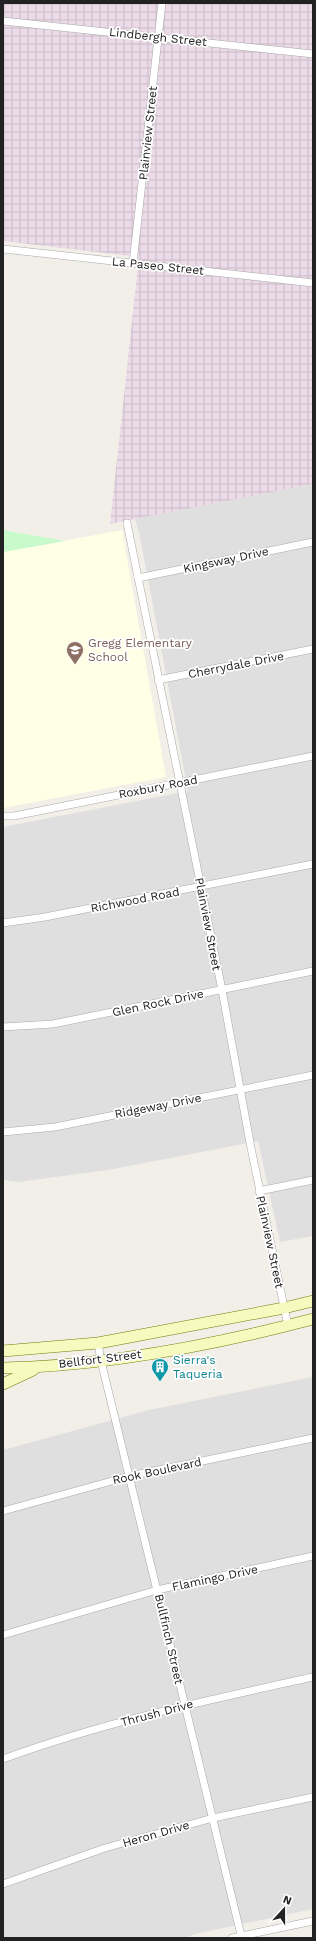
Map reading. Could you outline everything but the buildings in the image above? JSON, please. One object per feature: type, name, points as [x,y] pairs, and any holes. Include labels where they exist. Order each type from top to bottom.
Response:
[{"type":"main road","name":"Bellfort Street","points":[[3,1350],[98,1343],[284,1308],[313,1301]]},
{"type":"main road","name":"Bellfort Street","points":[[3,1368],[101,1361],[265,1333],[313,1319]]},
{"type":"main road","points":[[3,1384],[21,1374],[46,1365]]},
{"type":"street","name":"Plainview Street","points":[[133,263],[162,3]]},
{"type":"street","name":"Lindbergh Street","points":[[3,20],[313,54]]},
{"type":"street","name":"La Paseo Street","points":[[3,249],[313,284]]},
{"type":"street","name":"Plainview Street","points":[[127,524],[222,990],[260,1191],[288,1326]]},
{"type":"street","name":"Kingsway Drive","points":[[138,578],[313,542]]},
{"type":"street","name":"Cherrydale Drive","points":[[158,680],[313,649]]},
{"type":"street","name":"Roxbury Road","points":[[3,816],[14,816],[313,756]]},
{"type":"street","name":"Richwood Road","points":[[3,923],[45,917],[313,864]]},
{"type":"street","name":"Glen Rock Drive","points":[[3,1027],[53,1024],[313,971]]},
{"type":"street","name":"Ridgeway Drive","points":[[3,1132],[55,1127],[313,1075]]},
{"type":"street","points":[[260,1191],[313,1180]]},
{"type":"street","name":"Bullfinch Street","points":[[98,1343],[101,1361],[130,1476],[184,1705],[241,1935]]},
{"type":"street","name":"Rook Boulevard","points":[[3,1511],[130,1476],[313,1438]]},
{"type":"street","name":"Flamingo Drive","points":[[3,1635],[157,1590],[313,1556]]},
{"type":"street","name":"Thrush Drive","points":[[3,1759],[52,1741],[184,1705],[313,1677]]},
{"type":"street","name":"Heron Drive","points":[[3,1884],[105,1848],[213,1818],[313,1797]]},
{"type":"street","points":[[232,1938],[313,1921]]},
{"type":"shaded area","points":[[3,3],[313,3],[313,484],[110,524],[139,257],[3,241]]},
{"type":"shaded area","points":[[313,484],[313,1236],[280,1242],[258,1141],[108,1170],[18,1182],[3,1180],[3,827],[188,791],[139,532],[135,519]]},
{"type":"shaded area","name":"Gregg Elementary School","points":[[122,530],[166,777],[3,808],[3,552]]},
{"type":"shaded area","points":[[313,1377],[313,1909],[195,1934],[185,1938],[3,1938],[3,1450],[149,1410]]},
{"type":"green space","points":[[3,530],[65,541],[3,552]]},
{"type":"place","name":"Gregg Elementary School","points":[[75,665]]},
{"type":"place","name":"Sierra's Taqueria","points":[[160,1382]]}]
